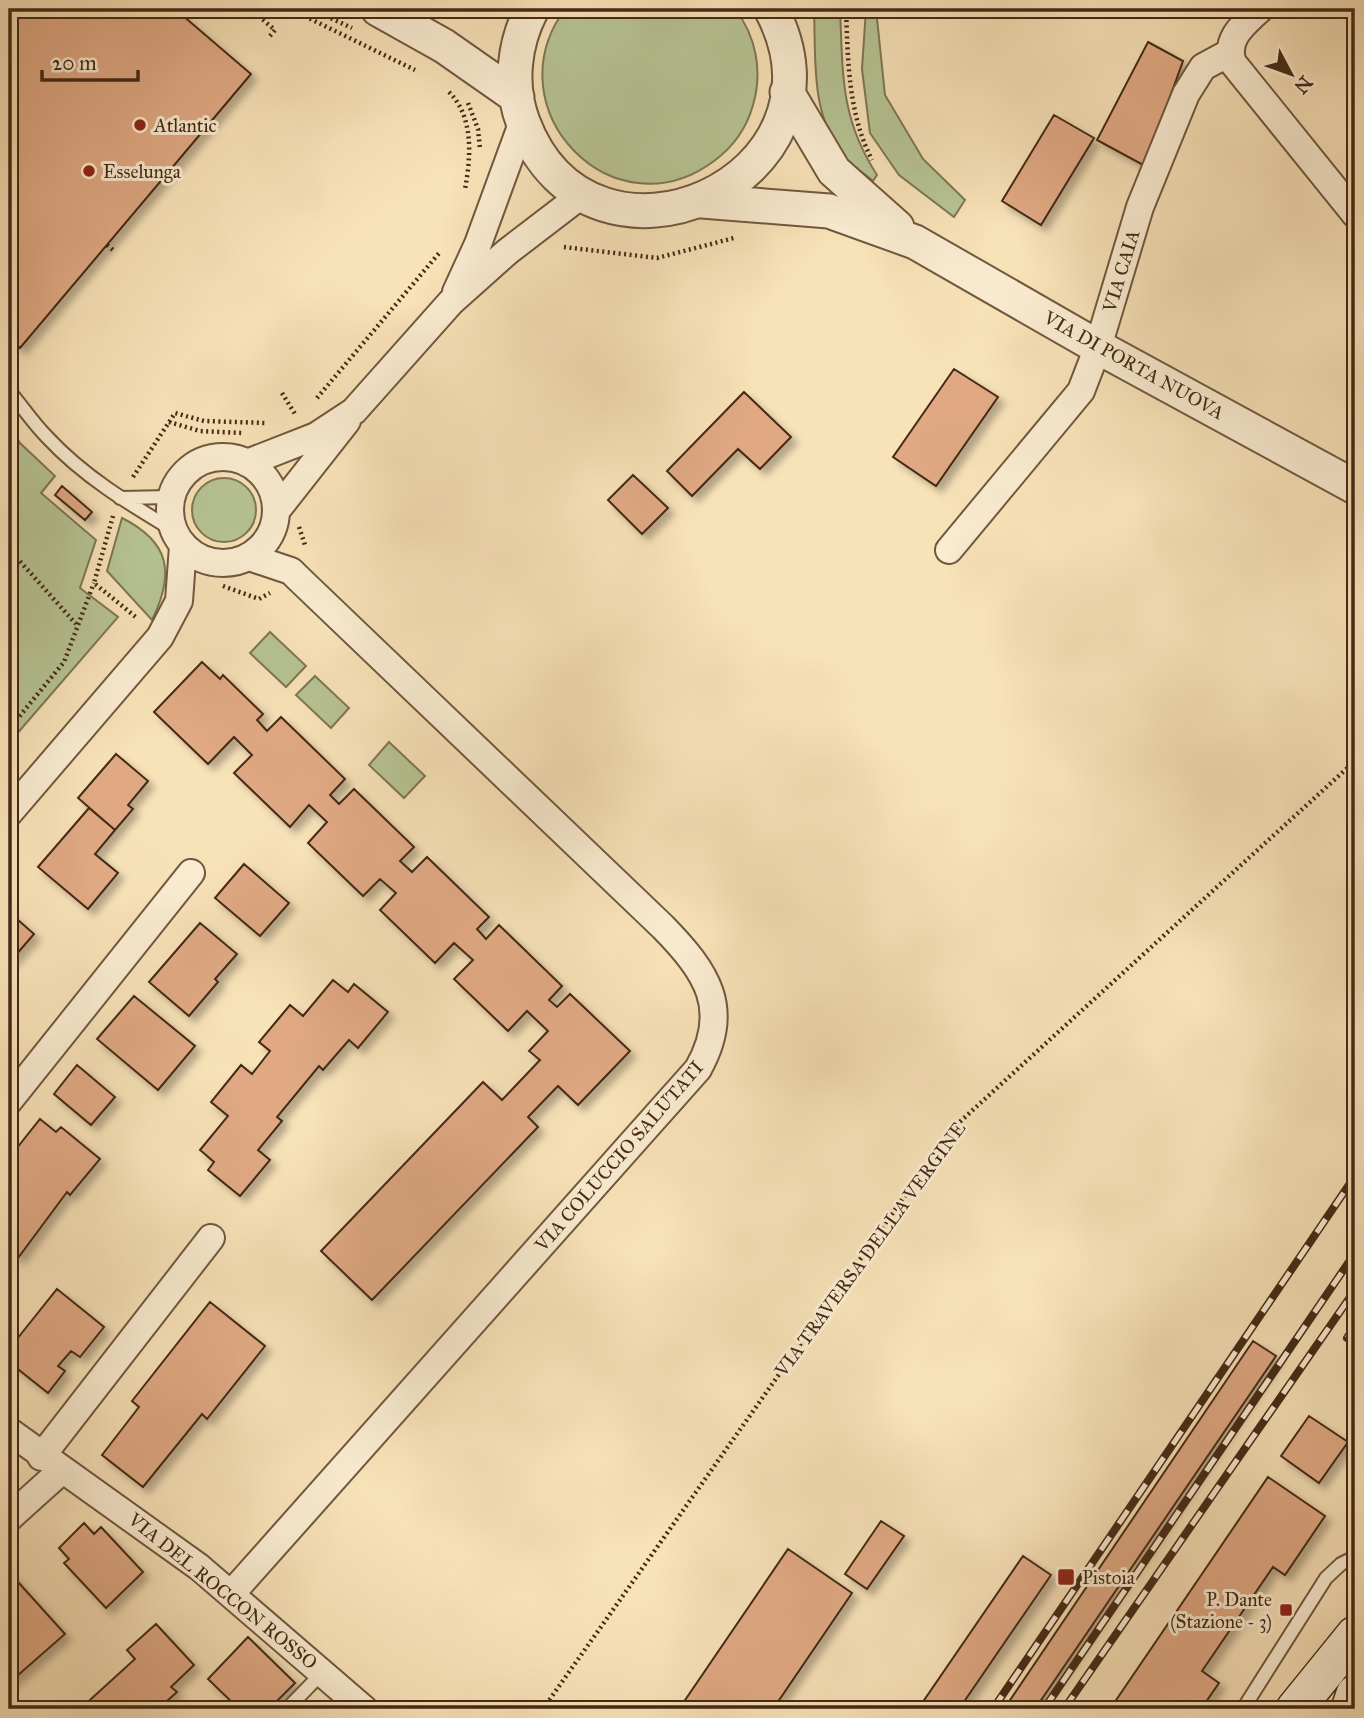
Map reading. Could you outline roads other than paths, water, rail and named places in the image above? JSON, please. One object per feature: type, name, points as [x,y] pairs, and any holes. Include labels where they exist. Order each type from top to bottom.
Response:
[{"type":"main road","points":[[1295,1709],[1355,1635]]},
{"type":"main road","points":[[1350,1709],[1355,1694]]},
{"type":"street","points":[[533,9],[517,49],[520,109],[537,150],[550,167],[584,193],[604,203],[636,210],[670,210],[702,201],[738,180],[759,158],[779,122],[787,92],[785,47],[791,9]]},
{"type":"street","points":[[771,9],[785,47]]},
{"type":"street","points":[[1260,9],[1236,32],[1229,53],[1250,87],[1355,214]]},
{"type":"street","points":[[370,21],[444,46],[520,109]]},
{"type":"street","name":"VIA CAIA","points":[[949,550],[1081,391],[1098,347],[1140,207],[1186,94],[1203,67],[1229,53]]},
{"type":"street","name":"VIA DI PORTA NUOVA","points":[[787,92],[834,171],[915,242]]},
{"type":"street","points":[[451,302],[478,244],[520,109]]},
{"type":"street","points":[[178,538],[198,558],[228,564],[249,557],[267,542],[354,411],[451,302],[507,253],[584,193]]},
{"type":"street","name":"VIA DI PORTA NUOVA","points":[[702,201],[830,211],[915,242],[1098,347],[1355,487]]},
{"type":"street","points":[[247,463],[309,439],[354,411]]},
{"type":"street","points":[[179,601],[178,538],[170,514],[172,497],[182,477],[204,461],[230,457],[247,463],[269,482],[283,521],[291,571],[249,557]]},
{"type":"street","points":[[9,813],[160,637],[179,601],[216,563]]},
{"type":"street","name":"VIA COLUCCIO SALUTATI","points":[[232,1593],[698,1069],[710,1049],[715,1024],[711,996],[704,978],[685,950],[291,571]]},
{"type":"street","points":[[9,1101],[191,873]]},
{"type":"street","points":[[9,1517],[51,1464],[211,1238]]},
{"type":"street","name":"VIA DEL ROCCON ROSSO","points":[[9,1431],[51,1464],[144,1525],[232,1593],[364,1709]]},
{"type":"lane","points":[[9,391],[60,450],[120,498],[178,538]]},
{"type":"lane","points":[[120,498],[172,497]]},
{"type":"lane","points":[[1243,1709],[1326,1578],[1341,1564],[1355,1557]]},
{"type":"lane","points":[[287,1709],[323,1671]]},
{"type":"railway","points":[[993,1709],[1355,1176]]},
{"type":"railway","points":[[1044,1709],[1355,1253]]},
{"type":"railway","points":[[1064,1709],[1355,1290]]},
{"type":"railway","points":[[1347,1338],[1355,1326]]},
{"type":"place","name":"Atlantic","points":[[140,125]]},
{"type":"place","name":"Esselunga","points":[[89,171]]},
{"type":"place","name":"Pistoia","points":[[1066,1577]]},
{"type":"place","name":"P. Dante (Stazione - 3)","points":[[1286,1610]]}]
